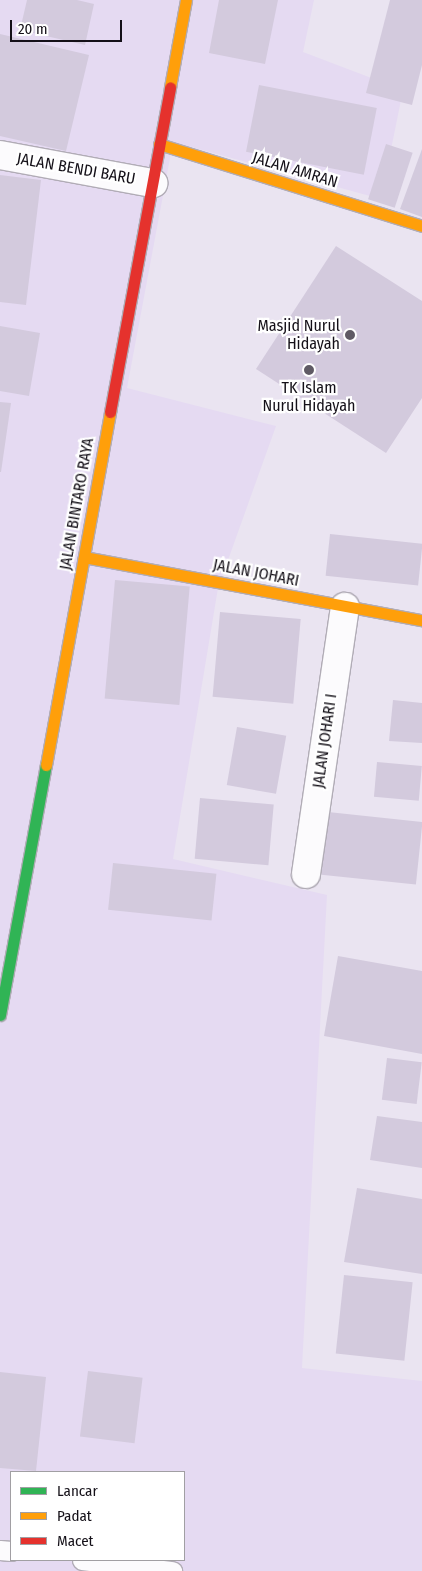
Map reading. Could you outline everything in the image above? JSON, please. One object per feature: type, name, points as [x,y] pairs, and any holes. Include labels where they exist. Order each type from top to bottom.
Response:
[{"type":"main road","name":"JALAN BINTARO RAYA","points":[[0,1015],[186,0]]},
{"type":"main road","name":"JALAN AMRAN","points":[[159,144],[422,226]]},
{"type":"main road","name":"JALAN JOHARI","points":[[84,557],[422,620]]},
{"type":"street","name":"JALAN BENDI BARU","points":[[0,155],[153,183]]},
{"type":"street","name":"JALAN JOHARI I","points":[[306,874],[345,607]]},
{"type":"lane","points":[[90,1561],[172,1571]]},
{"type":"shaded area","points":[[0,0],[314,0],[303,52],[403,90],[381,199],[173,142],[127,388],[276,426],[218,588],[173,859],[327,895],[302,1368],[422,1381],[422,1571],[0,1571]]},
{"type":"building","points":[[27,0],[77,0],[94,4],[85,45],[20,30]]},
{"type":"building","points":[[219,0],[278,0],[265,64],[209,53]]},
{"type":"building","points":[[390,0],[422,0],[422,65],[412,105],[366,93]]},
{"type":"building","points":[[0,34],[89,55],[66,151],[0,136]]},
{"type":"building","points":[[259,85],[377,108],[364,175],[246,152]]},
{"type":"building","points":[[386,144],[413,153],[395,208],[368,199]]},
{"type":"building","points":[[422,149],[422,217],[400,209]]},
{"type":"building","points":[[0,175],[41,180],[26,305],[0,302]]},
{"type":"building","name":"Masjid Nurul Hidayah","points":[[336,246],[422,301],[422,398],[386,453],[256,369]]},
{"type":"building","points":[[0,326],[40,333],[29,396],[0,391]]},
{"type":"building","points":[[0,402],[11,403],[1,472],[0,472]]},
{"type":"building","points":[[330,534],[422,544],[418,585],[326,576]]},
{"type":"building","points":[[115,580],[190,587],[179,705],[105,699]]},
{"type":"building","points":[[220,612],[301,619],[293,704],[213,697]]},
{"type":"building","points":[[393,700],[422,703],[422,743],[389,741]]},
{"type":"building","points":[[237,727],[286,736],[276,794],[227,785]]},
{"type":"building","points":[[377,762],[422,766],[419,801],[374,797]]},
{"type":"building","points":[[200,798],[274,804],[268,865],[195,859]]},
{"type":"building","points":[[328,812],[422,822],[416,885],[321,875]]},
{"type":"building","points":[[113,863],[216,874],[212,921],[108,910]]},
{"type":"building","points":[[338,956],[422,971],[422,1054],[324,1036]]},
{"type":"building","points":[[387,1058],[422,1062],[417,1104],[382,1100]]},
{"type":"building","points":[[377,1116],[422,1122],[422,1168],[370,1160]]},
{"type":"building","points":[[357,1188],[422,1199],[422,1274],[344,1262]]},
{"type":"building","points":[[344,1275],[413,1282],[404,1361],[336,1354]]},
{"type":"building","points":[[88,1371],[143,1378],[135,1443],[80,1437]]},
{"type":"building","points":[[0,1372],[46,1377],[36,1471],[0,1468]]},
{"type":"traffic: fast","points":[[0,1015],[46,765]]},
{"type":"traffic: slow","points":[[170,87],[186,0]]},
{"type":"traffic: slow","points":[[159,144],[422,226]]},
{"type":"traffic: slow","points":[[46,765],[110,412]]},
{"type":"traffic: slow","points":[[84,557],[422,620]]},
{"type":"traffic: jam","points":[[110,412],[170,87]]},
{"type":"place","name":"Masjid Nurul Hidayah","points":[[350,335]]},
{"type":"place","name":"TK Islam Nurul Hidayah","points":[[309,370]]}]
